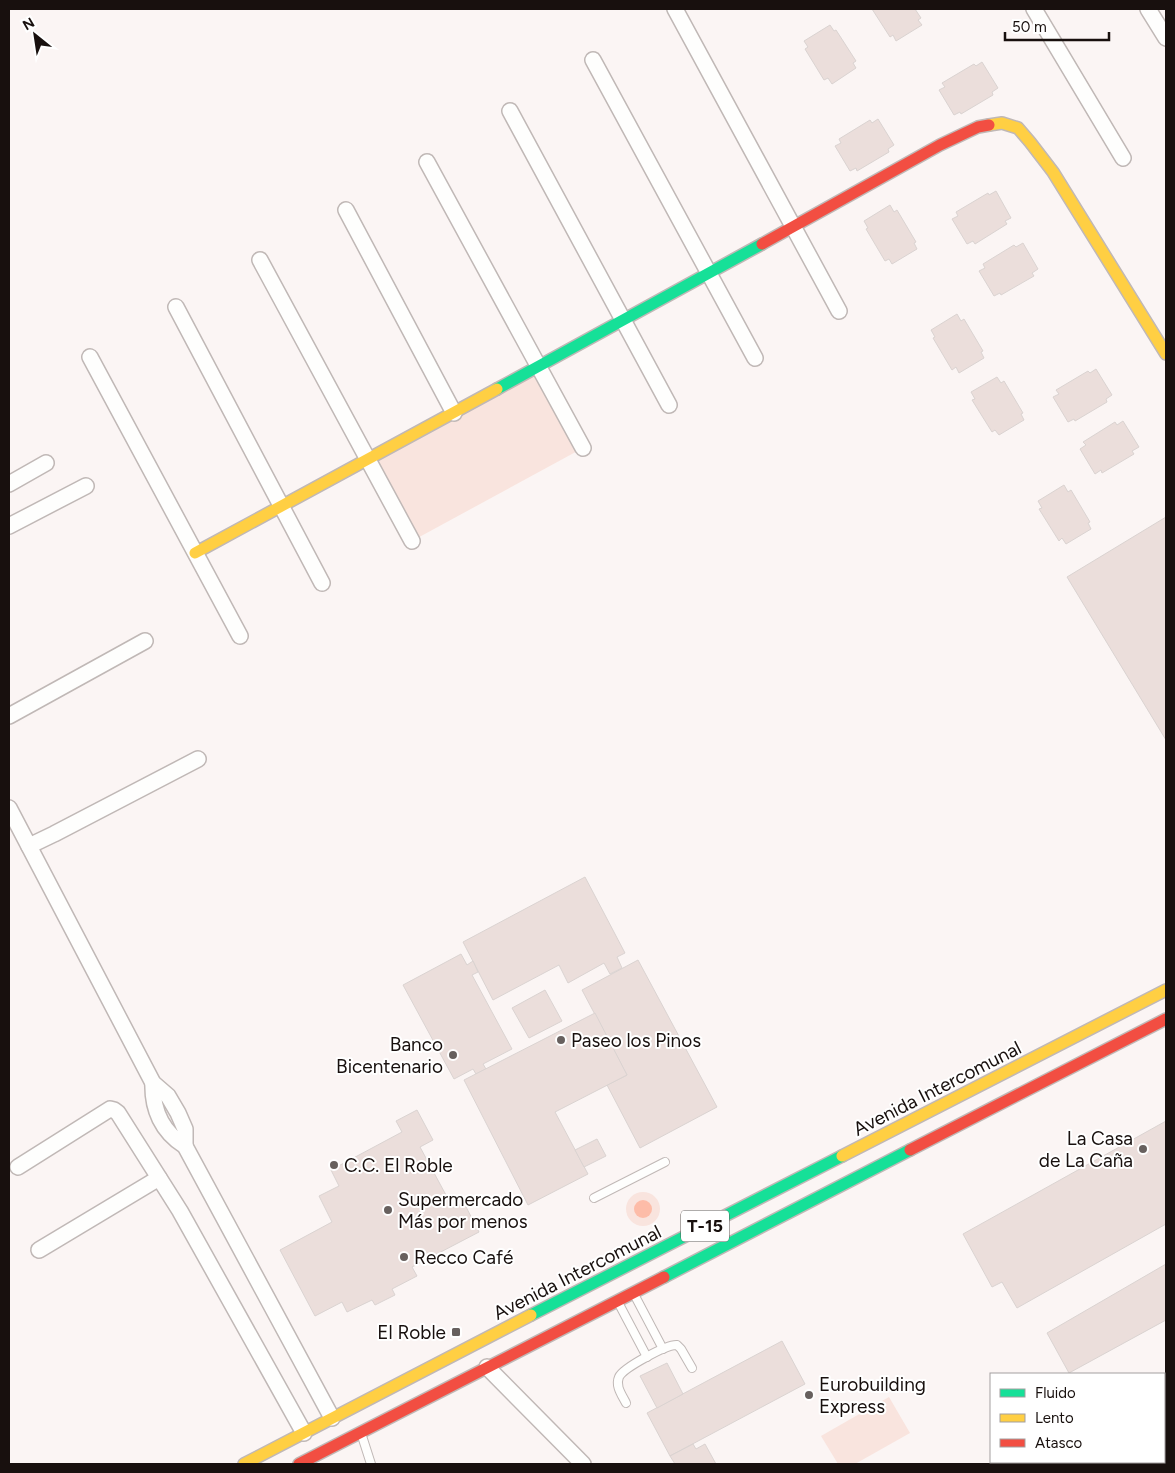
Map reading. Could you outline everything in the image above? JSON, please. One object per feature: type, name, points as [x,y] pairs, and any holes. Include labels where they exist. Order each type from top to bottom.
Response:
[{"type":"main road","points":[[195,553],[959,135],[978,127],[1002,122],[1018,128],[1052,172],[1166,354]]},
{"type":"main road","name":"Avenida Intercomunal","points":[[244,1464],[1166,990]]},
{"type":"main road","name":"T-15","points":[[299,1464],[1166,1019]]},
{"type":"street","points":[[675,9],[839,311]]},
{"type":"street","points":[[1034,9],[1123,158]]},
{"type":"street","points":[[1148,9],[1166,38]]},
{"type":"street","points":[[593,60],[755,358]]},
{"type":"street","points":[[510,111],[669,405]]},
{"type":"street","points":[[427,162],[583,448]]},
{"type":"street","points":[[346,210],[454,412]]},
{"type":"street","points":[[260,260],[412,541]]},
{"type":"street","points":[[176,307],[322,583]]},
{"type":"street","points":[[90,357],[240,636]]},
{"type":"street","points":[[9,484],[46,463]]},
{"type":"street","points":[[9,526],[86,486]]},
{"type":"street","points":[[9,716],[145,641]]},
{"type":"street","points":[[29,846],[198,759]]},
{"type":"street","points":[[9,808],[153,1083],[152,1097],[162,1123],[171,1136],[185,1146],[332,1418]]},
{"type":"street","points":[[18,1167],[110,1110],[118,1113],[180,1211],[304,1433]]},
{"type":"street","points":[[39,1250],[159,1178]]},
{"type":"street","points":[[487,1366],[583,1464]]},
{"type":"lane","points":[[594,1198],[665,1162]]},
{"type":"lane","points":[[633,1292],[663,1349]]},
{"type":"lane","points":[[617,1300],[647,1357]]},
{"type":"lane","points":[[626,1403],[619,1389],[619,1376],[647,1357],[672,1344],[677,1344],[692,1368]]},
{"type":"lane","points":[[361,1432],[371,1464]]},
{"type":"shaded area","points":[[538,366],[583,448],[412,541],[367,459]]},
{"type":"shaded area","points":[[643,1192],[655,1197],[660,1209],[655,1221],[643,1226],[631,1221],[626,1209],[631,1197]]},
{"type":"shaded area","points":[[643,1200],[649,1203],[652,1209],[649,1215],[643,1218],[637,1215],[634,1209],[637,1203]]},
{"type":"shaded area","points":[[889,1397],[910,1433],[855,1464],[838,1464],[821,1436]]},
{"type":"building","points":[[872,9],[915,9],[921,18],[918,20],[922,25],[896,41],[893,35],[890,37]]},
{"type":"building","points":[[830,25],[834,31],[836,30],[856,61],[853,63],[856,68],[832,84],[828,78],[824,80],[805,49],[808,47],[804,41]]},
{"type":"building","points":[[982,62],[998,88],[992,92],[993,95],[961,114],[960,112],[954,115],[939,90],[945,87],[942,83],[974,64],[976,66]]},
{"type":"building","points":[[878,119],[894,145],[888,149],[889,152],[857,171],[856,168],[850,171],[835,146],[841,143],[839,139],[870,120],[872,123]]},
{"type":"building","points":[[996,191],[1011,218],[1005,221],[1007,224],[975,244],[973,241],[967,244],[952,219],[958,216],[956,212],[988,193],[989,195]]},
{"type":"building","points":[[890,205],[894,212],[897,210],[916,242],[914,243],[917,249],[892,264],[889,259],[885,261],[866,229],[868,228],[864,221]]},
{"type":"building","points":[[1023,243],[1038,269],[1032,273],[1034,276],[1001,295],[1000,293],[994,296],[979,271],[985,268],[983,264],[1014,245],[1016,247]]},
{"type":"building","points":[[957,314],[961,321],[964,319],[983,351],[981,352],[984,358],[959,373],[956,367],[952,370],[933,338],[935,337],[931,330]]},
{"type":"building","points":[[1096,369],[1112,395],[1106,399],[1107,402],[1075,421],[1074,419],[1068,422],[1053,397],[1059,394],[1056,390],[1088,371],[1090,373]]},
{"type":"building","points":[[997,377],[1001,383],[1004,381],[1023,413],[1021,414],[1024,420],[999,435],[995,430],[992,432],[972,400],[975,399],[971,392]]},
{"type":"building","points":[[1123,421],[1139,447],[1132,451],[1134,454],[1102,473],[1101,470],[1095,474],[1080,449],[1086,445],[1083,442],[1115,422],[1117,425]]},
{"type":"building","points":[[1064,485],[1068,492],[1071,490],[1090,522],[1088,523],[1091,529],[1066,544],[1062,538],[1059,541],[1039,509],[1042,508],[1038,501]]},
{"type":"building","points":[[1166,517],[1166,740],[1067,577]]},
{"type":"building","points":[[585,877],[625,953],[617,957],[622,968],[610,974],[604,963],[568,983],[559,965],[493,1000],[463,942]]},
{"type":"building","points":[[461,954],[467,965],[473,961],[478,972],[472,975],[512,1049],[483,1064],[486,1069],[476,1074],[473,1069],[454,1079],[403,985]]},
{"type":"building","points":[[638,960],[717,1107],[640,1148],[607,1085],[627,1075],[582,990]]},
{"type":"building","points":[[545,990],[562,1021],[529,1038],[512,1008]]},
{"type":"building","points":[[595,1013],[627,1075],[555,1112],[588,1174],[528,1205],[464,1080]]},
{"type":"building","points":[[417,1110],[433,1140],[420,1147],[453,1208],[464,1203],[479,1232],[412,1267],[417,1276],[392,1289],[395,1295],[375,1305],[372,1300],[347,1312],[342,1302],[315,1316],[280,1250],[332,1222],[319,1196],[339,1186],[331,1170],[402,1132],[396,1121]]},
{"type":"building","points":[[1166,1121],[1166,1224],[1017,1308],[1002,1282],[992,1287],[963,1234]]},
{"type":"building","points":[[597,1139],[606,1156],[584,1167],[575,1150]]},
{"type":"building","points":[[1166,1264],[1166,1320],[1069,1373],[1047,1333]]},
{"type":"building","points":[[782,1341],[805,1384],[670,1456],[647,1413]]},
{"type":"building","points":[[667,1363],[683,1394],[657,1408],[640,1376]]},
{"type":"building","points":[[693,1444],[696,1449],[705,1444],[716,1464],[675,1464],[670,1456]]},
{"type":"traffic: fast","points":[[497,389],[762,244]]},
{"type":"traffic: fast","points":[[664,1277],[910,1150]]},
{"type":"traffic: fast","points":[[531,1315],[842,1156]]},
{"type":"traffic: slow","points":[[989,125],[1002,123],[1018,128],[1030,142],[1053,172],[1166,354]]},
{"type":"traffic: slow","points":[[195,553],[497,389]]},
{"type":"traffic: slow","points":[[842,1156],[1166,990]]},
{"type":"traffic: slow","points":[[244,1464],[531,1315]]},
{"type":"traffic: jam","points":[[762,244],[940,145],[978,127],[989,125]]},
{"type":"traffic: jam","points":[[910,1150],[1166,1019]]},
{"type":"traffic: jam","points":[[299,1464],[664,1277]]},
{"type":"place","name":"Paseo los Pinos","points":[[561,1040]]},
{"type":"place","name":"Banco Bicentenario","points":[[453,1055]]},
{"type":"place","name":"La Casa de La Caña","points":[[1143,1149]]},
{"type":"place","name":"C.C. El Roble","points":[[334,1165]]},
{"type":"place","name":"Supermercado Más por menos","points":[[388,1210]]},
{"type":"place","name":"Recco Café","points":[[404,1257]]},
{"type":"place","name":"El Roble","points":[[456,1332]]},
{"type":"place","name":"Eurobuilding Express","points":[[809,1395]]}]
